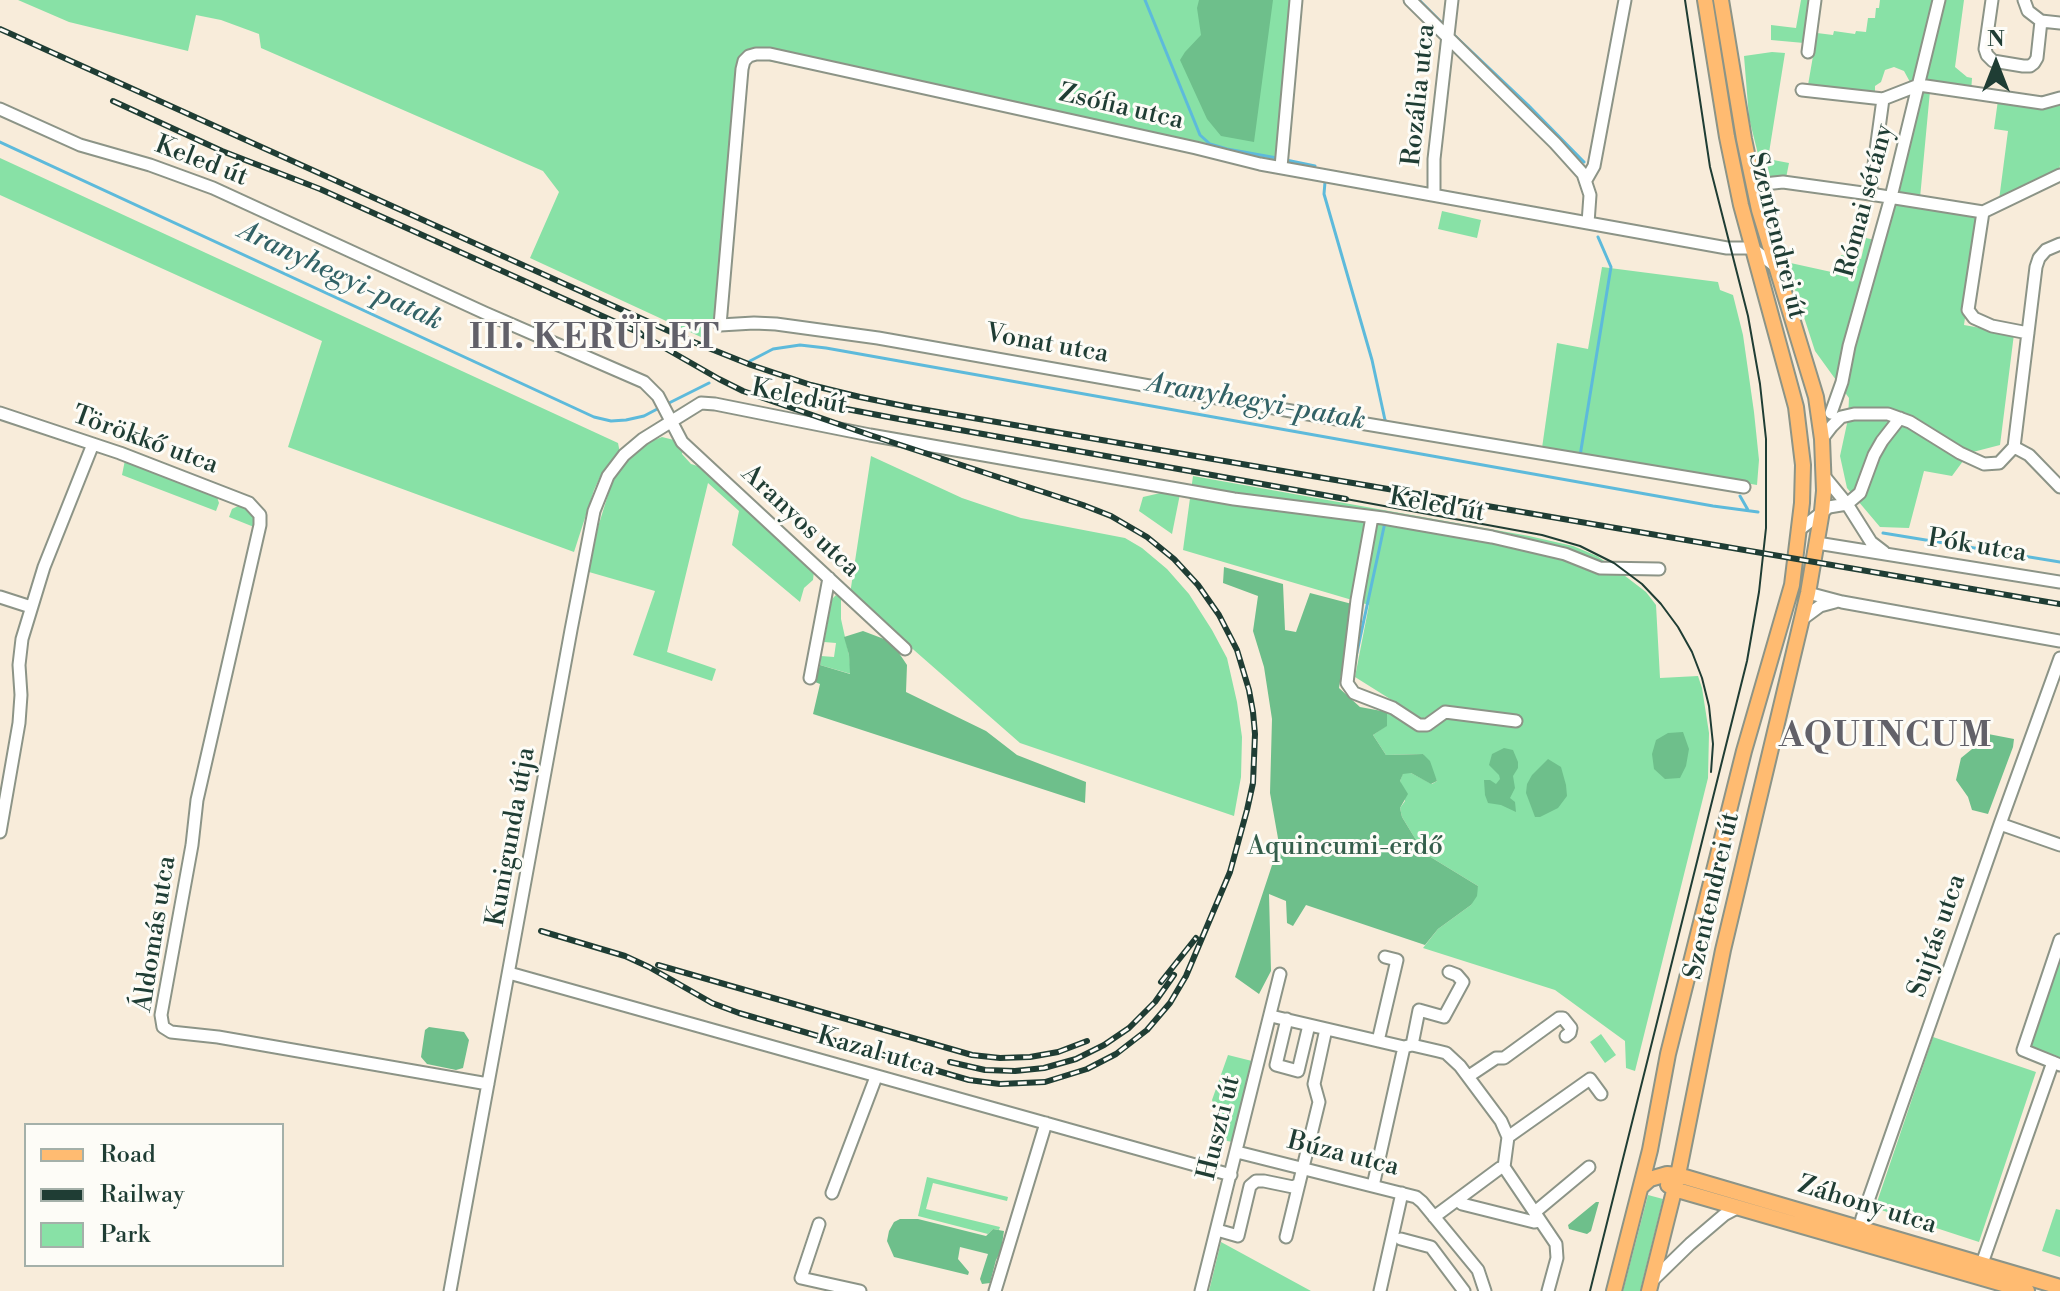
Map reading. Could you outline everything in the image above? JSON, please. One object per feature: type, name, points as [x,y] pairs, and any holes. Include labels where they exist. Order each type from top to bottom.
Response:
[{"type":"main road","name":"Szentendrei út","points":[[1614,1291],[1650,1150],[1668,1054],[1744,751],[1792,585],[1799,530],[1803,473],[1799,427],[1790,382],[1752,248],[1727,137],[1705,0]]},
{"type":"main road","name":"Szentendrei út","points":[[1650,1286],[1676,1182],[1723,950],[1808,593],[1822,511],[1824,476],[1816,397],[1761,218],[1744,139],[1721,0]]},
{"type":"main road","points":[[1650,1150],[1660,1177]]},
{"type":"main road","name":"Záhony utca","points":[[1641,1187],[1650,1179],[1667,1174],[1676,1182],[1739,1207],[1840,1236],[1859,1235]]},
{"type":"main road","name":"Záhony utca","points":[[1676,1182],[1980,1271],[2060,1287]]},
{"type":"main road","name":"Záhony utca","points":[[1980,1271],[2027,1291]]},
{"type":"street","points":[[1281,167],[1296,0]]},
{"type":"street","points":[[1410,0],[1555,143],[1586,180],[1590,195],[1588,223]]},
{"type":"street","name":"Rozália utca","points":[[1434,195],[1434,159],[1452,0]]},
{"type":"street","points":[[1586,180],[1594,166],[1625,0]]},
{"type":"street","points":[[1808,52],[1815,0]]},
{"type":"street","name":"Római sétány","points":[[1831,413],[1891,197],[1939,0]]},
{"type":"street","points":[[1992,0],[1985,49],[1993,61],[2023,66],[2034,63],[2041,21]]},
{"type":"street","points":[[2024,0],[2028,11],[2041,21],[2060,23]]},
{"type":"street","name":"Zsófia utca","points":[[720,325],[742,69],[744,61],[756,54],[770,54],[1281,167],[1727,248],[1752,248]]},
{"type":"street","points":[[1802,90],[1883,99],[1919,85],[2042,103],[2060,98]]},
{"type":"street","points":[[1870,194],[1883,99]]},
{"type":"street","name":"Keled út","points":[[0,109],[80,145],[150,165],[213,188],[485,313],[612,367],[644,382],[658,396],[670,418],[701,403],[708,403],[1193,492],[1382,518],[1527,544],[1600,568],[1659,569]]},
{"type":"street","points":[[1764,184],[1783,182],[1983,212],[2060,175]]},
{"type":"street","points":[[1983,212],[1968,310],[1974,318],[1992,326],[2028,333]]},
{"type":"street","points":[[1761,218],[1752,248],[1775,266]]},
{"type":"street","points":[[1822,439],[1841,417],[1888,414],[1910,422],[1984,464],[1999,463],[2014,447],[2036,267],[2046,250],[2060,244]]},
{"type":"street","name":"Vonat utca","points":[[720,325],[776,324],[878,338],[1744,487]]},
{"type":"street","name":"Törökkő utca","points":[[0,413],[93,444],[249,503],[260,515],[260,525]]},
{"type":"street","name":"Aranyos utca","points":[[670,418],[682,442],[905,649]]},
{"type":"street","name":"Kunigunda útja","points":[[450,1291],[594,511],[608,476],[619,460],[670,418]]},
{"type":"street","points":[[1799,530],[1822,511],[1837,504],[1847,504],[1860,493],[1874,455],[1900,418]]},
{"type":"street","points":[[0,832],[21,705],[20,651],[47,558],[93,444]]},
{"type":"street","points":[[2014,447],[2029,455],[2060,487]]},
{"type":"street","name":"Pók utca","points":[[1824,476],[1847,504],[1871,542],[1888,555]]},
{"type":"street","points":[[1382,518],[1357,600],[1347,683],[1354,693],[1393,708],[1419,725],[1427,725],[1445,712],[1516,721]]},
{"type":"street","name":"Áldomás utca","points":[[260,525],[197,800],[192,845],[161,1015],[163,1027],[171,1032],[218,1037],[488,1084]]},
{"type":"street","points":[[1859,550],[1866,532]]},
{"type":"street","name":"Pók utca","points":[[1817,543],[2060,582]]},
{"type":"street","points":[[810,678],[829,578]]},
{"type":"street","points":[[1808,593],[2060,641]]},
{"type":"street","points":[[0,597],[31,607]]},
{"type":"street","points":[[1801,620],[1820,606],[1840,601]]},
{"type":"street","name":"Sujtás utca","points":[[1859,1235],[2060,658]]},
{"type":"street","points":[[2000,824],[2060,845]]},
{"type":"street","points":[[1980,1271],[2056,1064],[2023,1050],[2060,940]]},
{"type":"street","points":[[1378,1041],[1397,960],[1385,957]]},
{"type":"street","points":[[1373,1186],[1419,1010],[1444,1017],[1463,982],[1449,972]]},
{"type":"street","name":"Kazal utca","points":[[509,973],[1231,1175]]},
{"type":"street","name":"Huszti út","points":[[1201,1291],[1280,974]]},
{"type":"street","points":[[1271,1016],[1446,1053],[1469,1076],[1501,1121],[1508,1137],[1504,1167],[1556,1244],[1548,1291]]},
{"type":"street","points":[[1469,1076],[1496,1058],[1504,1058],[1559,1018],[1563,1018],[1571,1028],[1566,1036]]},
{"type":"street","points":[[1287,1019],[1276,1065],[1298,1071],[1309,1025]]},
{"type":"street","points":[[1286,1237],[1319,1102],[1314,1084],[1326,1029]]},
{"type":"street","points":[[832,1193],[876,1077]]},
{"type":"street","points":[[1508,1137],[1590,1079],[1601,1094]]},
{"type":"street","points":[[995,1291],[1046,1123]]},
{"type":"street","name":"Búza utca","points":[[1237,1152],[1419,1199],[1478,1270],[1483,1291]]},
{"type":"street","points":[[1434,1217],[1504,1167]]},
{"type":"street","points":[[1457,1200],[1462,1204],[1534,1222],[1589,1167]]},
{"type":"street","points":[[1217,1230],[1238,1236],[1250,1186],[1256,1181],[1293,1187],[1299,1184]]},
{"type":"street","points":[[1380,1291],[1402,1193]]},
{"type":"street","points":[[1650,1286],[1690,1244],[1724,1215],[1739,1207]]},
{"type":"street","points":[[819,1224],[801,1278],[860,1291]]},
{"type":"street","points":[[1401,1239],[1431,1247],[1464,1291]]},
{"type":"green space","points":[[18,0],[1296,0],[1281,167],[749,57],[721,313],[703,338],[530,258],[559,192],[543,171],[261,48],[259,34],[221,20],[196,15],[188,51],[69,22]]},
{"type":"green space","points":[[1199,0],[1273,0],[1254,142],[1221,136],[1207,119],[1180,60],[1201,35],[1197,8]]},
{"type":"green space","points":[[1801,0],[1810,0],[1804,43],[1771,40],[1771,25],[1796,28]]},
{"type":"green space","points":[[1880,0],[1964,0],[1955,67],[1972,78],[1971,93],[1910,82],[1904,71],[1894,67],[1885,70],[1881,82],[1875,86],[1875,98],[1820,92],[1808,85],[1817,33],[1866,32],[1868,18],[1875,18]]},
{"type":"green space","points":[[1785,53],[1768,159],[1789,163],[1786,178],[1763,174],[1749,118],[1744,56]]},
{"type":"green space","points":[[1920,90],[1930,91],[1920,198],[1982,208],[1999,200],[2008,131],[1994,129],[1998,100],[2060,101],[2060,165],[2059,172],[1980,213],[1964,325],[2014,334],[2000,445],[1969,453],[1952,476],[1924,471],[1909,528],[1880,527],[1847,488],[1840,456],[1849,398],[1815,351],[1786,262],[1836,273],[1841,255],[1861,259],[1866,238],[1875,240]]},
{"type":"green space","points":[[0,158],[618,443],[620,453],[600,477],[574,552],[288,447],[322,341],[0,195]]},
{"type":"green space","points":[[1442,211],[1481,220],[1477,238],[1438,229]]},
{"type":"green space","points":[[1602,267],[1718,282],[1720,290],[1733,295],[1743,335],[1754,412],[1759,460],[1757,485],[1542,448],[1557,343],[1588,349]]},
{"type":"green space","points":[[662,437],[674,440],[691,464],[701,467],[814,571],[813,580],[804,588],[800,602],[732,545],[739,511],[708,483],[667,652],[716,669],[712,681],[633,655],[655,591],[589,572],[598,527],[612,482],[629,457],[646,443]]},
{"type":"green space","points":[[871,456],[962,498],[1021,518],[1125,538],[1167,569],[1189,594],[1227,658],[1242,737],[1241,777],[1234,816],[1020,743],[850,594]]},
{"type":"green space","points":[[125,460],[216,494],[219,503],[216,511],[122,475]]},
{"type":"green space","points":[[1193,476],[1573,546],[1597,556],[1616,569],[1646,592],[1656,605],[1660,678],[1698,676],[1702,688],[1709,733],[1708,778],[1635,1071],[1626,1068],[1625,1041],[1555,990],[1423,948],[1438,929],[1471,905],[1478,886],[1424,853],[1402,817],[1400,808],[1405,801],[1400,781],[1403,773],[1411,773],[1432,784],[1437,781],[1423,754],[1386,755],[1373,735],[1386,726],[1387,712],[1390,710],[1423,728],[1444,708],[1422,719],[1355,677],[1369,605],[1183,550]]},
{"type":"green space","points":[[1169,491],[1180,494],[1172,534],[1139,511],[1143,497]]},
{"type":"green space","points":[[240,505],[249,509],[258,520],[254,527],[229,517],[232,509]]},
{"type":"green space","name":"Aquincumi-erdő","points":[[1224,567],[1283,584],[1285,630],[1296,632],[1310,593],[1352,604],[1339,688],[1360,707],[1387,712],[1387,726],[1373,735],[1386,755],[1423,754],[1430,761],[1437,781],[1431,784],[1411,773],[1403,774],[1400,781],[1408,794],[1400,808],[1402,817],[1424,853],[1478,886],[1477,896],[1471,905],[1438,929],[1425,945],[1306,905],[1293,926],[1287,923],[1286,901],[1269,894],[1271,971],[1259,994],[1235,977],[1279,844],[1270,793],[1272,719],[1264,667],[1253,631],[1258,596],[1223,583]]},
{"type":"green space","points":[[836,595],[841,598],[841,619],[851,674],[820,665],[821,656],[834,657],[836,643],[824,642],[832,599]]},
{"type":"green space","points":[[863,631],[884,639],[897,650],[907,665],[906,692],[986,731],[1017,755],[1086,782],[1085,803],[813,714],[820,684],[815,682],[820,665],[850,674],[844,637]]},
{"type":"green space","points":[[1683,732],[1689,749],[1686,766],[1680,778],[1665,779],[1654,769],[1652,754],[1656,740],[1668,733]]},
{"type":"green space","points":[[1983,733],[2014,739],[1988,814],[1972,810],[1968,797],[1956,780],[1961,758],[1977,745]]},
{"type":"green space","points":[[1504,748],[1513,750],[1518,762],[1513,776],[1515,788],[1510,798],[1515,802],[1516,812],[1488,803],[1485,795],[1484,780],[1496,784],[1500,779],[1489,765],[1492,754]]},
{"type":"green space","points":[[1548,759],[1561,767],[1567,796],[1558,808],[1535,817],[1526,793],[1527,784]]},
{"type":"green space","points":[[2060,954],[2060,1059],[2028,1048]]},
{"type":"green space","points":[[429,1027],[464,1032],[469,1040],[463,1068],[456,1070],[427,1064],[421,1057],[425,1030]]},
{"type":"green space","points":[[1601,1034],[1616,1055],[1605,1063],[1590,1042]]},
{"type":"green space","points":[[1933,1037],[2036,1072],[1979,1242],[1875,1208]]},
{"type":"green space","points":[[1228,1055],[1252,1061],[1232,1142],[1210,1137],[1217,1114],[1212,1100]]},
{"type":"green space","points":[[927,1177],[1008,1197],[1007,1201],[933,1183],[926,1209],[1000,1227],[999,1230],[993,1229],[988,1234],[918,1216]]},
{"type":"green space","points":[[1648,1195],[1663,1199],[1640,1291],[1623,1291]]},
{"type":"green space","points":[[1599,1202],[1591,1231],[1587,1234],[1569,1229],[1568,1225]]},
{"type":"green space","points":[[2056,1209],[2060,1210],[2060,1257],[2042,1251]]},
{"type":"green space","points":[[918,1219],[986,1236],[993,1229],[1004,1231],[990,1283],[982,1284],[980,1279],[988,1254],[960,1247],[958,1259],[969,1272],[968,1275],[894,1257],[887,1241],[894,1222]]},
{"type":"green space","points":[[1221,1242],[1311,1291],[1209,1291]]},
{"type":"waterway","points":[[1145,0],[1200,135],[1210,144],[1277,158]]},
{"type":"waterway","points":[[1419,0],[1442,23]]},
{"type":"waterway","points":[[1454,35],[1584,162]]},
{"type":"waterway","name":"Aranyhegyi-patak","points":[[0,142],[594,417],[626,420],[644,416],[661,407]]},
{"type":"waterway","points":[[1286,160],[1315,166]]},
{"type":"waterway","points":[[1325,182],[1324,194],[1372,360],[1385,420],[1389,424]]},
{"type":"waterway","points":[[1580,456],[1611,267],[1598,237]]},
{"type":"waterway","name":"Aranyhegyi-patak","points":[[750,361],[773,349],[800,345],[826,348],[1758,512]]},
{"type":"waterway","name":"Aranyhegyi-patak","points":[[667,404],[709,383]]},
{"type":"waterway","points":[[1740,496],[1748,510]]},
{"type":"waterway","points":[[1354,666],[1387,513]]},
{"type":"waterway","name":"Aranyhegyi-patak","points":[[1883,533],[2060,562]]},
{"type":"tram line","points":[[1590,1291],[1747,661],[1766,528],[1766,439],[1760,384],[1748,316],[1710,167],[1685,0]]},
{"type":"tram line","points":[[1346,499],[1542,535],[1580,546],[1614,563],[1642,584],[1661,604],[1692,652],[1709,706],[1713,744],[1711,772]]},
{"type":"railway","points":[[0,29],[691,341],[811,385],[909,407],[2060,604]]},
{"type":"railway","points":[[113,101],[222,151],[320,189],[640,333]]},
{"type":"railway","points":[[541,931],[625,956],[712,1003],[739,1013],[969,1080],[1000,1084],[1045,1082],[1087,1069],[1116,1054],[1147,1030],[1170,1003],[1186,976],[1230,872],[1253,783],[1253,712],[1237,650],[1219,615],[1198,585],[1174,559],[1147,537],[1111,516],[1083,505],[743,391],[630,328]]},
{"type":"railway","points":[[776,391],[899,419],[1346,499]]},
{"type":"railway","points":[[1161,982],[1196,938]]},
{"type":"railway","points":[[658,965],[972,1055],[1030,1057],[1058,1052],[1087,1041]]},
{"type":"railway","points":[[950,1062],[985,1070],[1015,1071],[1044,1068],[1076,1059],[1129,1028],[1155,1002],[1174,975]]},
{"type":"district","name":"III. KERÜLET","points":[[595,340]]},
{"type":"district","name":"AQUINCUM","points":[[1886,738]]}]
